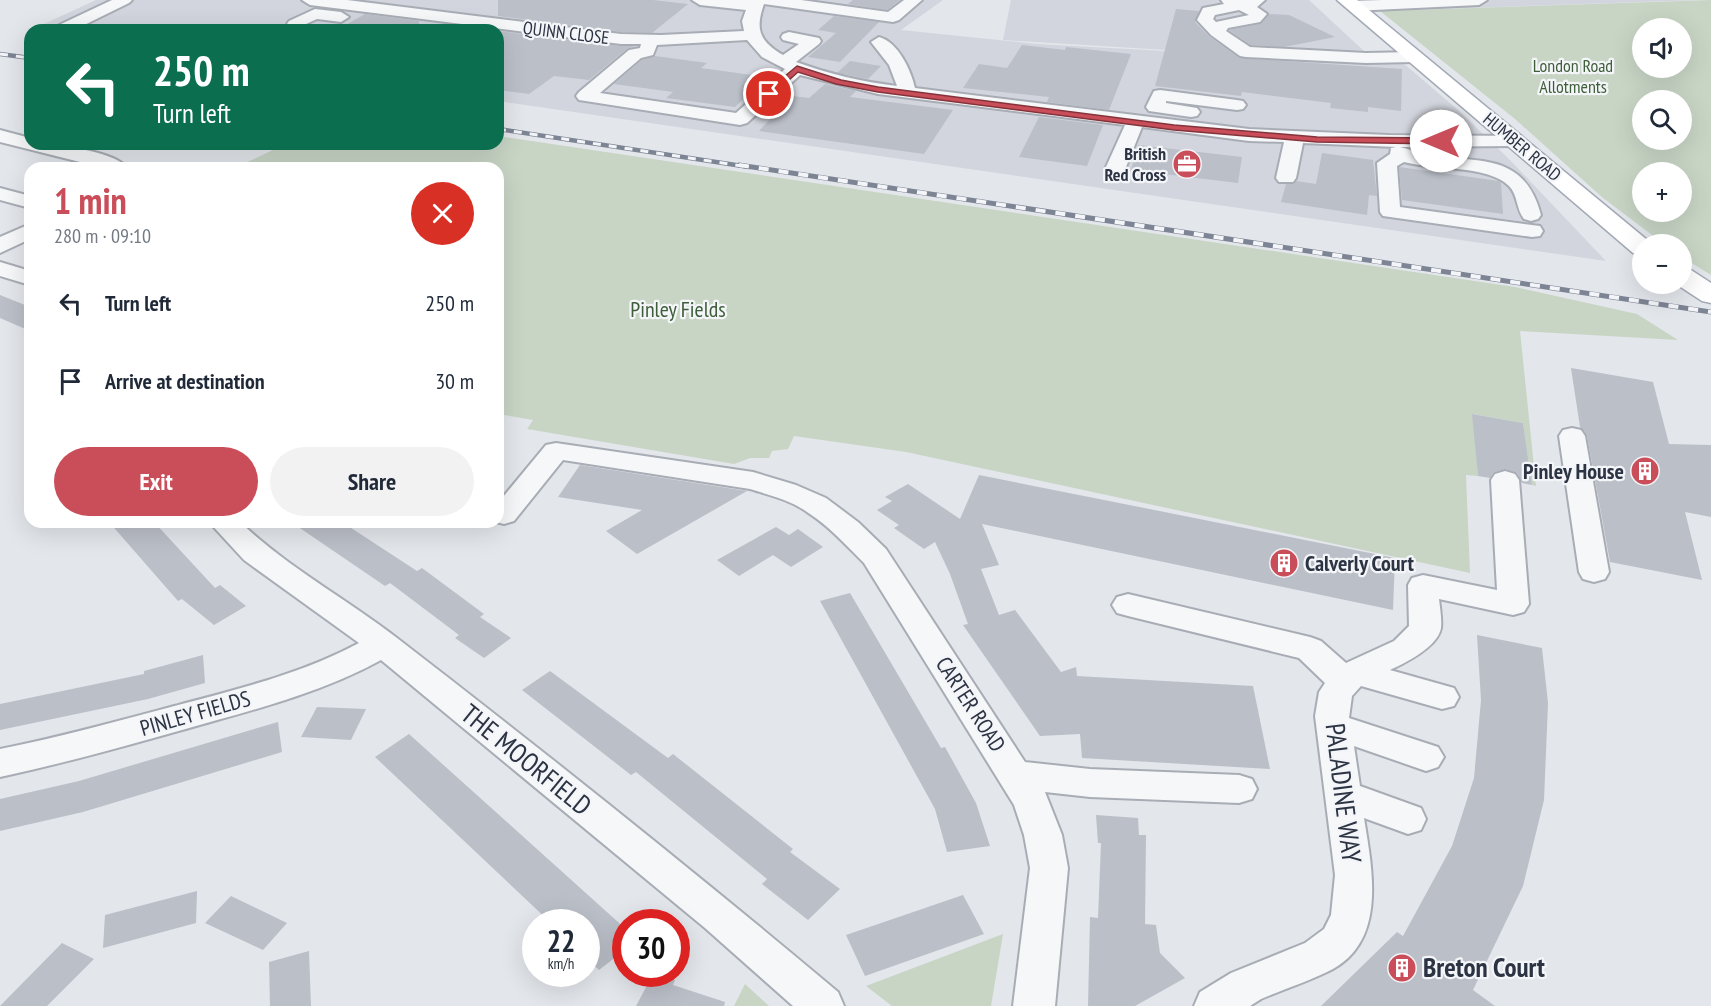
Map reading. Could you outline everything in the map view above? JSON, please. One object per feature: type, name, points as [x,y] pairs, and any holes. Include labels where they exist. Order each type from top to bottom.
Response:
[{"type":"main road","name":"HUMBER ROAD","points":[[1350,3],[1632,240]]},
{"type":"street","points":[[73,24],[124,0]]},
{"type":"street","name":"QUINN CLOSE","points":[[310,0],[497,24]]},
{"type":"street","points":[[700,0],[834,3],[892,17],[914,0]]},
{"type":"street","points":[[1235,3],[1255,3],[1257,0]]},
{"type":"street","points":[[1350,3],[1479,0]]},
{"type":"street","points":[[759,2],[749,19],[751,35],[764,50],[780,61],[839,82],[1135,123],[1396,148],[1503,172],[1524,192],[1531,223],[1390,212],[1387,163],[1396,148]]},
{"type":"street","points":[[1235,3],[1259,14],[1254,19],[1222,24],[1217,32],[1246,52],[1366,58],[1414,57]]},
{"type":"street","points":[[295,24],[317,14],[357,21],[377,9]]},
{"type":"street","points":[[389,24],[409,13]]},
{"type":"street","name":"QUINN CLOSE","points":[[504,25],[602,37],[651,40],[751,35]]},
{"type":"street","points":[[780,61],[794,57],[813,41],[789,37]]},
{"type":"street","points":[[651,40],[647,51],[635,54],[585,96],[740,119],[797,68]]},
{"type":"street","points":[[879,42],[897,63],[905,78],[907,93]]},
{"type":"street","points":[[1238,105],[1202,107],[1232,117],[1243,135]]},
{"type":"street","points":[[1116,167],[1135,123]]},
{"type":"street","points":[[0,136],[24,142]]},
{"type":"street","points":[[1286,178],[1294,138]]},
{"type":"street","points":[[1396,148],[1514,140]]},
{"type":"street","points":[[55,150],[102,162]]},
{"type":"street","points":[[0,194],[24,200]]},
{"type":"street","points":[[0,246],[24,233]]},
{"type":"street","points":[[0,269],[24,276]]},
{"type":"street","points":[[1572,436],[1594,572]]},
{"type":"street","name":"CARTER ROAD","points":[[504,515],[556,451],[753,481],[816,504],[848,529],[875,556],[1031,801],[1043,835],[1048,868],[1034,1006]]},
{"type":"street","points":[[1351,678],[1405,649],[1425,629],[1423,585],[1512,604],[1505,480]]},
{"type":"street","name":"THE MOORFIELD","points":[[229,528],[255,553],[383,644],[719,916],[823,1006]]},
{"type":"street","points":[[1128,605],[1310,650],[1351,678],[1442,697]]},
{"type":"street","name":"PINLEY FIELDS","points":[[0,762],[113,736],[234,703],[362,657],[383,644]]},
{"type":"street","name":"PALADINE WAY","points":[[1215,1006],[1246,986],[1318,956],[1338,942],[1351,918],[1353,887],[1332,716],[1335,692],[1351,678]]},
{"type":"street","points":[[1333,726],[1426,757]]},
{"type":"street","points":[[1016,776],[1090,783],[1239,789]]},
{"type":"street","points":[[1342,794],[1408,819]]},
{"type":"shaded area","points":[[96,0],[943,0],[901,30],[1037,44],[1295,58],[1003,40],[1011,0],[1309,0],[1365,52],[1350,53],[1402,62],[1458,110],[1508,158],[1606,261],[504,102],[504,24],[44,24]]},
{"type":"shaded area","points":[[1365,0],[1699,0],[1380,11]]},
{"type":"green space","name":"London Road Allotments","points":[[1711,0],[1711,275],[1692,263],[1692,234],[1651,234],[1635,222],[1692,222],[1692,162],[1632,162],[1632,220],[1603,198],[1515,119],[1380,11]]},
{"type":"green space","name":"Pinley Fields","points":[[504,137],[1515,287],[1637,314],[1678,340],[1520,331],[1536,486],[1532,485],[1523,423],[1473,414],[1478,476],[1466,475],[1470,573],[906,452],[794,436],[788,449],[772,451],[769,458],[750,458],[734,464],[527,429],[533,420],[504,415],[504,162],[248,162],[273,150],[504,150]]},
{"type":"green space","points":[[1003,934],[991,1006],[892,1006],[866,986]]},
{"type":"green space","points":[[745,984],[769,1006],[734,1006]]},
{"type":"building","points":[[498,0],[653,0],[688,4],[652,33],[621,32],[498,16]]},
{"type":"building","points":[[853,0],[900,0],[887,10],[848,4]]},
{"type":"building","points":[[1176,9],[1199,11],[1195,22],[1210,37],[1240,58],[1402,69],[1401,111],[1368,107],[1368,112],[1330,108],[1331,103],[1242,92],[1241,96],[1155,86]]},
{"type":"building","points":[[365,14],[419,21],[419,24],[348,24]]},
{"type":"building","points":[[1269,14],[1289,15],[1335,37],[1284,47],[1251,45],[1229,30],[1260,24]]},
{"type":"building","points":[[834,16],[879,22],[840,62],[808,57],[836,33],[818,30]]},
{"type":"building","points":[[504,32],[635,46],[628,48],[589,80],[554,76],[529,94],[504,91]]},
{"type":"building","points":[[1022,45],[1131,54],[1109,110],[1047,102],[1049,97],[963,88],[979,64],[1007,68]]},
{"type":"building","points":[[655,56],[707,63],[701,68],[766,77],[735,107],[666,98],[673,92],[614,84],[642,60]]},
{"type":"building","points":[[850,61],[881,66],[868,79],[837,73]]},
{"type":"building","points":[[825,84],[856,91],[850,97],[953,110],[924,154],[759,131],[792,96],[809,98]]},
{"type":"building","points":[[1039,117],[1103,125],[1087,166],[1019,157]]},
{"type":"building","name":"British Red Cross","points":[[1138,145],[1242,157],[1238,183],[1131,170]]},
{"type":"building","points":[[1322,153],[1373,160],[1377,196],[1369,195],[1367,215],[1281,202],[1286,184],[1293,184],[1296,181],[1316,184]]},
{"type":"building","points":[[1399,167],[1499,181],[1503,214],[1402,200]]},
{"type":"building","points":[[0,295],[24,305],[24,328],[0,318]]},
{"type":"building","name":"Pinley House","points":[[1571,368],[1653,382],[1669,444],[1711,445],[1711,517],[1685,512],[1702,580],[1610,562],[1587,436],[1580,427]]},
{"type":"building","points":[[1472,414],[1523,423],[1532,485],[1522,483],[1517,473],[1506,469],[1494,472],[1490,478],[1478,476]]},
{"type":"building","points":[[580,465],[747,491],[637,554],[606,531],[642,510],[558,497]]},
{"type":"building","points":[[979,475],[1395,558],[1393,610],[982,524],[999,565],[981,569],[999,615],[1015,610],[1061,672],[1076,667],[1077,676],[1253,686],[1270,769],[1082,758],[1080,734],[1040,736],[963,625],[968,624],[950,574],[935,542],[924,549],[894,528],[899,525],[877,510],[892,501],[885,497],[908,484],[960,519]]},
{"type":"building","points":[[776,527],[789,535],[798,529],[823,547],[791,567],[773,555],[739,576],[717,560]]},
{"type":"building","points":[[114,528],[160,528],[215,588],[220,585],[246,606],[214,625],[182,599],[178,601]]},
{"type":"building","points":[[300,528],[351,528],[417,571],[422,568],[484,614],[480,617],[511,638],[484,658],[455,638],[459,635],[390,583],[385,586]]},
{"type":"building","points":[[850,593],[941,748],[945,747],[976,803],[990,846],[947,852],[935,809],[820,601]]},
{"type":"building","points":[[1477,635],[1542,648],[1548,703],[1544,800],[1523,886],[1473,990],[1495,1006],[1321,1006],[1397,932],[1403,936],[1452,846],[1474,778],[1481,700]]},
{"type":"building","points":[[203,655],[205,683],[148,699],[0,730],[0,704],[144,674],[144,671]]},
{"type":"building","points":[[550,671],[668,758],[673,754],[793,849],[790,852],[840,889],[808,920],[762,884],[767,879],[636,772],[631,775],[522,690]]},
{"type":"building","points":[[317,707],[366,709],[351,740],[301,737]]},
{"type":"building","points":[[278,722],[282,752],[83,812],[0,831],[0,799],[79,781]]},
{"type":"building","points":[[409,734],[612,917],[612,960],[600,969],[600,909],[536,909],[375,757]]},
{"type":"building","points":[[1096,815],[1138,818],[1139,835],[1146,835],[1145,924],[1156,925],[1160,953],[1185,978],[1135,1006],[1088,1006],[1090,917],[1098,918],[1101,843],[1098,843]]},
{"type":"building","points":[[197,891],[196,923],[103,948],[105,915]]},
{"type":"building","points":[[963,895],[984,934],[865,976],[846,935]]},
{"type":"building","points":[[231,896],[287,923],[263,950],[205,923]]},
{"type":"building","points":[[62,943],[94,959],[47,1006],[0,1006]]},
{"type":"building","points":[[309,951],[311,1006],[270,1006],[269,962]]},
{"type":"building","points":[[646,987],[679,987],[725,1002],[724,1006],[636,1006]]},
{"type":"railway","points":[[0,54],[24,57]]},
{"type":"railway","points":[[504,130],[749,167]]},
{"type":"railway","points":[[739,165],[1711,312]]},
{"type":"place","name":"British Red Cross","points":[[1187,164]]},
{"type":"place","name":"Pinley House","points":[[1645,471]]},
{"type":"place","name":"Calverly Court","points":[[1284,563]]},
{"type":"place","name":"Breton Court","points":[[1402,968]]},
{"type":"route","points":[[769,94],[797,68],[839,82],[878,89],[1174,128],[1317,140],[1441,141]]}]
